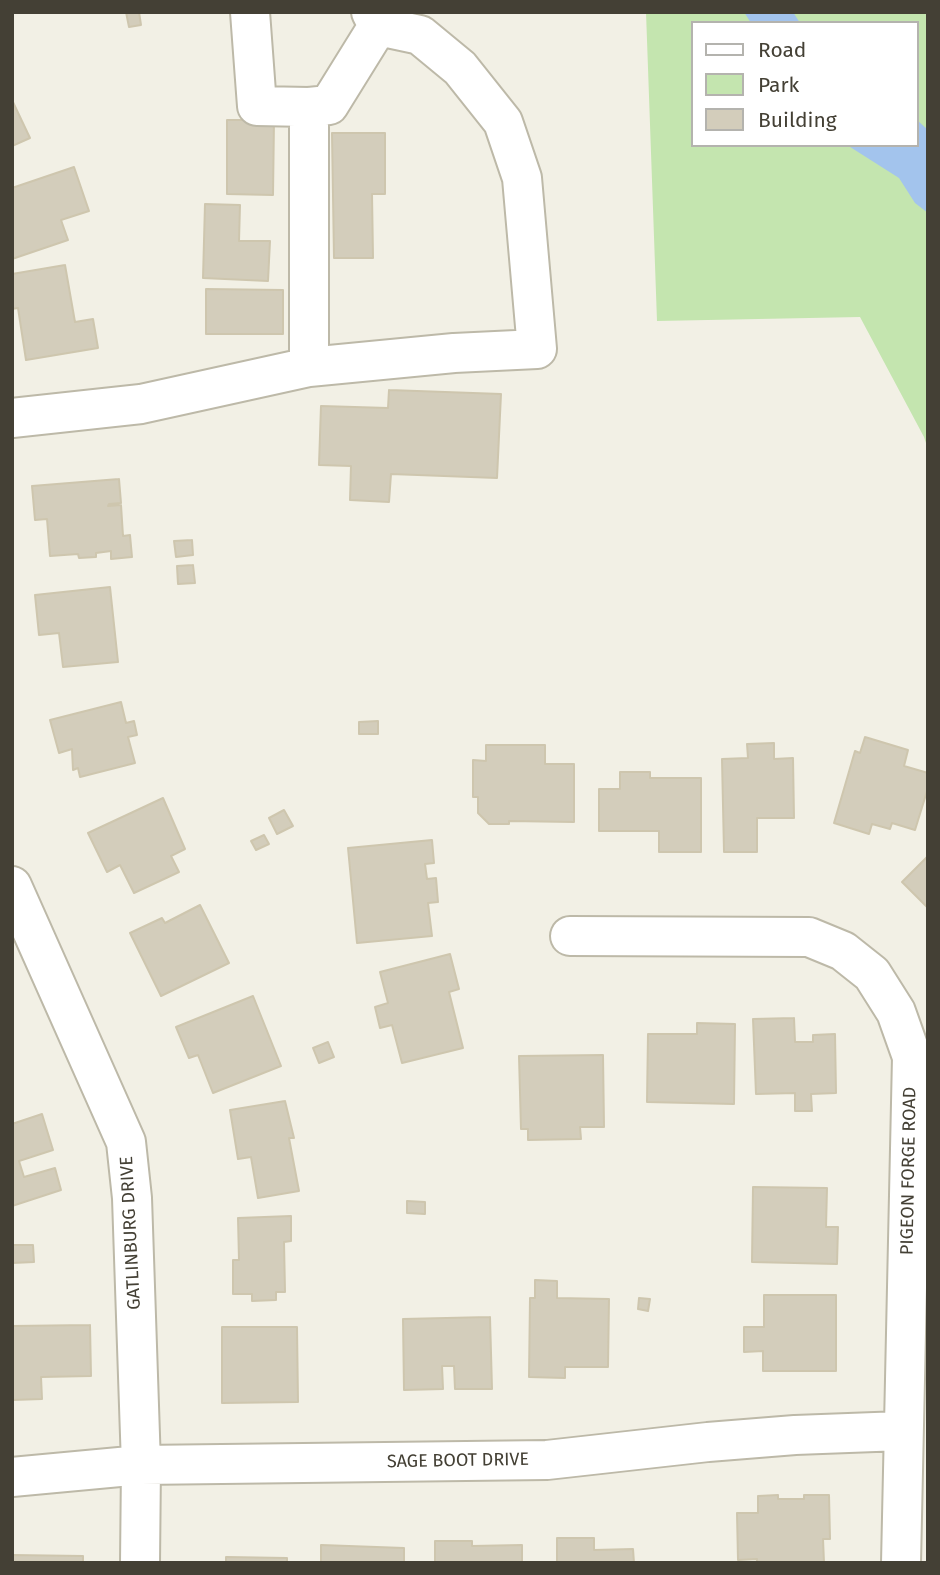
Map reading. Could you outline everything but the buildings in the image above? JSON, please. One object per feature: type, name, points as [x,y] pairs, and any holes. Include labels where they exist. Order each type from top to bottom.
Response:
[{"type":"street","points":[[12,418],[141,404],[309,367],[454,353],[537,349],[522,178],[503,122],[460,68],[420,35],[374,19],[329,105],[257,106],[250,12]]},
{"type":"street","points":[[309,107],[309,367]]},
{"type":"street","name":"GATLINBURG DRIVE","points":[[12,886],[125,1142],[132,1198],[141,1465],[140,1563]]},
{"type":"street","name":"PIGEON FORGE ROAD","points":[[570,936],[809,937],[843,951],[872,974],[896,1012],[912,1057],[901,1563]]},
{"type":"street","name":"SAGE BOOT DRIVE","points":[[12,1477],[141,1465],[547,1460],[721,1441],[902,1431]]},
{"type":"green space","points":[[646,12],[928,12],[928,449],[860,317],[657,321]]},
{"type":"water","points":[[744,12],[793,12],[799,21],[750,21]]},
{"type":"water","points":[[919,122],[928,130],[928,213],[915,203],[899,178],[850,147],[919,147]]}]
